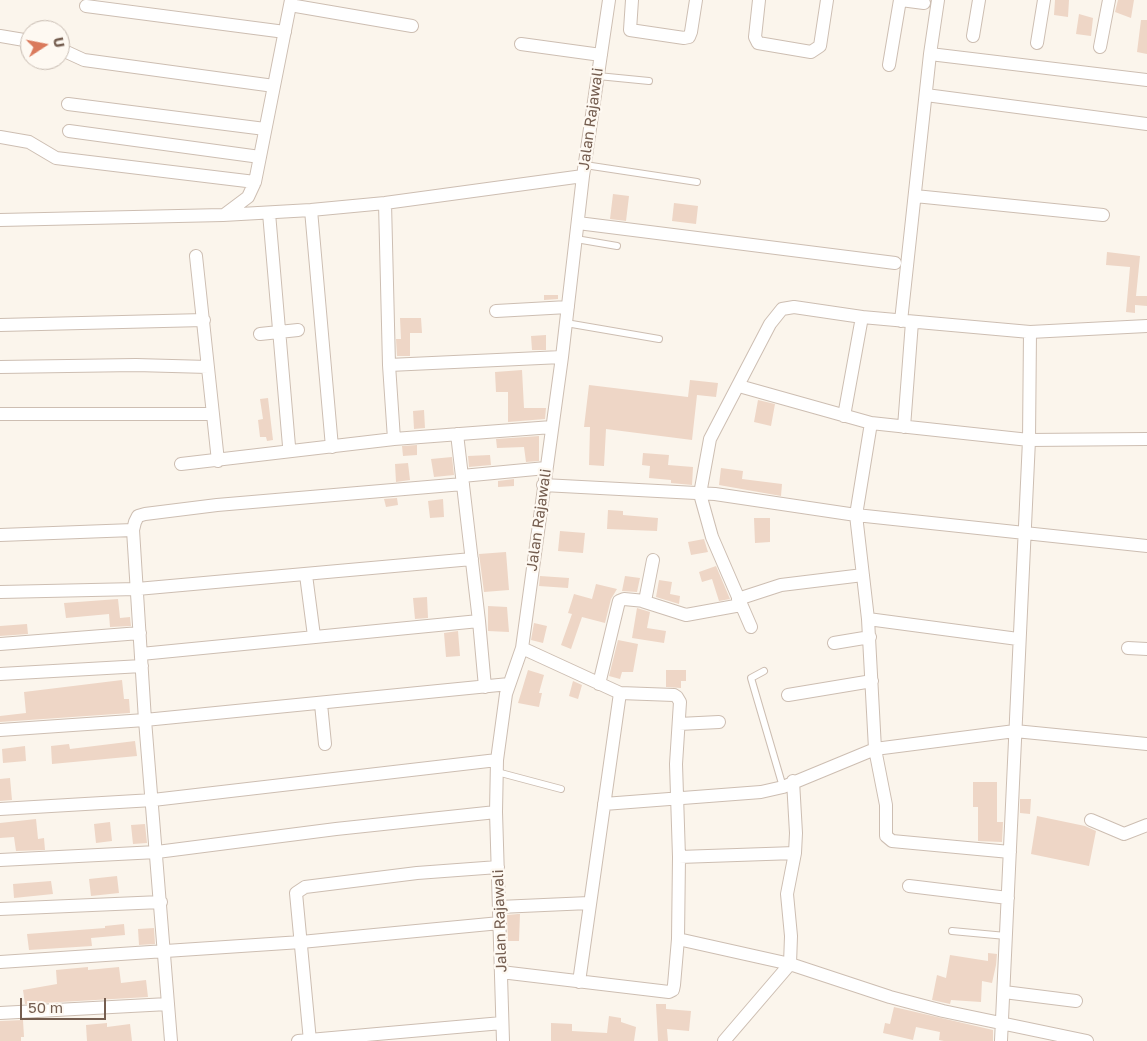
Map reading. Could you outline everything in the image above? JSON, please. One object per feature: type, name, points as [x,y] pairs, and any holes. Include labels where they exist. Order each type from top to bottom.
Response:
[{"type":"street","name":"Jalan Rajawali","points":[[503,1041],[496,812],[497,766],[509,684],[522,648],[608,0]]},
{"type":"street","points":[[632,0],[628,26],[630,30],[684,38],[689,37],[692,32],[696,0]]},
{"type":"street","points":[[759,0],[755,38],[758,43],[810,52],[820,46],[827,0]]},
{"type":"street","points":[[889,65],[901,0],[924,3]]},
{"type":"street","points":[[904,427],[906,321],[915,196],[930,54],[938,0]]},
{"type":"street","points":[[973,36],[979,0]]},
{"type":"street","points":[[1037,43],[1044,0]]},
{"type":"street","points":[[1100,47],[1109,0]]},
{"type":"street","points":[[289,446],[279,332],[264,213],[253,203],[253,188],[291,3],[412,26]]},
{"type":"street","points":[[86,6],[285,32]]},
{"type":"street","points":[[0,36],[20,39]]},
{"type":"street","points":[[521,44],[601,55]]},
{"type":"street","points":[[70,54],[84,60],[274,86]]},
{"type":"street","points":[[930,54],[1147,80]]},
{"type":"street","points":[[926,95],[1147,124]]},
{"type":"street","points":[[68,104],[265,129]]},
{"type":"street","points":[[69,131],[260,157]]},
{"type":"street","points":[[0,137],[29,142],[56,158],[253,188]]},
{"type":"street","points":[[0,220],[224,215],[311,210],[385,203],[584,170]]},
{"type":"street","points":[[224,215],[253,188]]},
{"type":"street","points":[[915,196],[1103,215]]},
{"type":"street","points":[[385,203],[389,365],[394,439]]},
{"type":"street","points":[[311,210],[332,447]]},
{"type":"street","points":[[578,223],[895,263]]},
{"type":"street","points":[[196,256],[218,461]]},
{"type":"street","points":[[751,627],[712,537],[700,494],[710,439],[770,324],[776,314],[782,309],[794,306],[862,317],[1030,332],[1147,326]]},
{"type":"street","points":[[496,311],[568,307]]},
{"type":"street","points":[[844,416],[862,317]]},
{"type":"street","points":[[0,324],[204,320]]},
{"type":"street","points":[[260,334],[298,330]]},
{"type":"street","points":[[1001,1041],[1018,639],[1029,440],[1030,332]]},
{"type":"street","points":[[389,365],[562,357]]},
{"type":"street","points":[[0,367],[136,365],[208,367]]},
{"type":"street","points":[[739,386],[871,424],[1029,440],[1147,439]]},
{"type":"street","points":[[0,414],[212,414]]},
{"type":"street","points":[[871,424],[856,514],[870,637],[875,749],[886,805],[887,840],[1010,852]]},
{"type":"street","points":[[181,464],[394,439],[552,427]]},
{"type":"street","points":[[457,434],[485,687]]},
{"type":"street","points":[[171,1041],[133,530],[138,516],[226,504],[462,480],[546,468]]},
{"type":"street","points":[[543,485],[700,494],[1023,534],[1147,546]]},
{"type":"street","points":[[0,535],[133,530]]},
{"type":"street","points":[[0,592],[137,589],[472,559]]},
{"type":"street","points":[[642,602],[647,598],[654,560]]},
{"type":"street","points":[[306,575],[314,636]]},
{"type":"street","points":[[599,684],[619,601],[624,599],[642,602],[686,615],[739,602],[781,585],[863,575]]},
{"type":"street","points":[[868,619],[1018,639]]},
{"type":"street","points":[[0,674],[142,660],[314,636],[479,621]]},
{"type":"street","points":[[0,644],[140,633]]},
{"type":"street","points":[[834,643],[870,637]]},
{"type":"street","points":[[501,972],[672,991],[678,938],[679,856],[676,764],[680,702],[674,695],[620,693],[522,648]]},
{"type":"street","points":[[1128,648],[1147,649]]},
{"type":"street","points":[[788,695],[872,681]]},
{"type":"street","points":[[0,730],[146,720],[509,684]]},
{"type":"street","points":[[579,982],[588,903],[620,693]]},
{"type":"street","points":[[321,704],[325,744]]},
{"type":"street","points":[[679,724],[719,722]]},
{"type":"street","points":[[604,804],[733,796],[788,784],[875,749],[1015,732],[1147,744]]},
{"type":"street","points":[[0,809],[153,800],[497,766]]},
{"type":"street","points":[[724,1041],[790,964],[791,936],[787,894],[795,853],[788,784]]},
{"type":"street","points":[[0,860],[157,852],[336,829],[496,812]]},
{"type":"street","points":[[1090,820],[1124,834],[1147,825]]},
{"type":"street","points":[[679,856],[795,853]]},
{"type":"street","points":[[498,867],[417,873],[305,887],[296,893],[295,899],[301,942],[306,1041],[502,1023]]},
{"type":"street","points":[[909,886],[1008,898]]},
{"type":"street","points":[[0,909],[161,902]]},
{"type":"street","points":[[499,907],[588,903]]},
{"type":"street","points":[[0,962],[301,942],[500,923]]},
{"type":"street","points":[[678,938],[790,964],[890,997],[943,1011],[1087,1041]]},
{"type":"street","points":[[1004,992],[1076,1001]]},
{"type":"street","points":[[0,1013],[168,1004]]},
{"type":"lane","points":[[598,76],[648,82]]},
{"type":"lane","points":[[584,170],[697,182]]},
{"type":"lane","points":[[576,239],[617,246]]},
{"type":"lane","points":[[566,323],[659,338]]},
{"type":"lane","points":[[764,671],[751,678],[788,784]]},
{"type":"lane","points":[[497,766],[561,788]]},
{"type":"lane","points":[[952,931],[1006,936]]},
{"type":"building","points":[[1055,0],[1069,0],[1068,17],[1054,15]]},
{"type":"building","points":[[1118,0],[1134,0],[1131,18],[1115,12]]},
{"type":"building","points":[[1079,14],[1093,18],[1091,36],[1076,34]]},
{"type":"building","points":[[1141,20],[1147,20],[1147,54],[1137,52]]},
{"type":"building","points":[[613,194],[629,196],[626,221],[610,219]]},
{"type":"building","points":[[674,203],[698,206],[696,224],[672,221]]},
{"type":"building","points":[[1107,252],[1140,256],[1136,296],[1147,296],[1147,306],[1135,305],[1135,313],[1126,312],[1130,267],[1106,265]]},
{"type":"building","points":[[544,295],[558,295],[558,299],[544,300]]},
{"type":"building","points":[[400,318],[421,318],[422,333],[410,333],[410,356],[397,356],[396,339],[401,339]]},
{"type":"building","points":[[546,335],[546,350],[532,350],[531,336]]},
{"type":"building","points":[[522,370],[524,408],[546,408],[545,419],[508,422],[508,392],[496,392],[495,372]]},
{"type":"building","points":[[690,380],[718,383],[716,397],[697,395],[692,440],[606,429],[604,466],[589,465],[590,427],[584,427],[589,385],[688,397]]},
{"type":"building","points":[[268,398],[273,440],[267,441],[266,437],[260,437],[258,420],[263,419],[260,399]]},
{"type":"building","points":[[758,400],[775,404],[771,426],[754,422]]},
{"type":"building","points":[[424,410],[425,428],[414,429],[413,411]]},
{"type":"building","points":[[539,436],[539,461],[526,462],[524,447],[497,448],[496,439]]},
{"type":"building","points":[[417,445],[417,455],[403,456],[402,446]]},
{"type":"building","points":[[643,453],[669,455],[668,465],[693,467],[692,485],[671,483],[671,480],[649,478],[650,466],[642,465]]},
{"type":"building","points":[[490,455],[491,465],[469,467],[468,456]]},
{"type":"building","points":[[452,457],[454,475],[434,477],[431,459]]},
{"type":"building","points":[[408,463],[410,480],[396,482],[395,464]]},
{"type":"building","points":[[721,468],[743,471],[742,479],[782,484],[781,496],[719,485]]},
{"type":"building","points":[[514,479],[514,486],[498,487],[498,481]]},
{"type":"building","points":[[397,498],[398,505],[386,507],[384,499]]},
{"type":"building","points":[[443,499],[444,517],[430,518],[428,501]]},
{"type":"building","points":[[608,510],[623,511],[623,515],[658,518],[657,531],[607,529]]},
{"type":"building","points":[[754,518],[770,518],[770,542],[755,543]]},
{"type":"building","points":[[560,531],[585,533],[583,553],[558,551]]},
{"type":"building","points":[[704,539],[708,552],[691,555],[688,542]]},
{"type":"building","points":[[506,552],[509,590],[484,592],[479,554]]},
{"type":"building","points":[[716,566],[730,599],[719,601],[712,579],[702,582],[699,572]]},
{"type":"building","points":[[540,576],[569,578],[568,588],[539,586]]},
{"type":"building","points":[[625,576],[640,578],[637,592],[622,591]]},
{"type":"building","points":[[659,580],[672,582],[670,594],[680,596],[679,604],[656,597]]},
{"type":"building","points":[[596,584],[617,589],[611,599],[605,623],[582,617],[571,649],[561,645],[572,614],[568,613],[574,594],[592,599]]},
{"type":"building","points":[[427,597],[428,618],[415,619],[413,598]]},
{"type":"building","points":[[118,599],[120,618],[130,617],[131,626],[110,627],[109,614],[66,618],[64,603]]},
{"type":"building","points":[[488,606],[507,607],[509,632],[488,631]]},
{"type":"building","points":[[637,608],[650,612],[647,628],[666,631],[664,643],[632,638]]},
{"type":"building","points":[[534,623],[547,626],[543,643],[531,640]]},
{"type":"building","points":[[27,624],[28,634],[0,636],[0,626]]},
{"type":"building","points":[[458,631],[460,656],[446,657],[444,633]]},
{"type":"building","points":[[618,640],[638,644],[633,672],[622,672],[620,679],[609,676]]},
{"type":"building","points":[[528,670],[544,675],[539,693],[542,693],[539,707],[518,703]]},
{"type":"building","points":[[666,670],[686,670],[686,681],[681,681],[681,688],[666,687]]},
{"type":"building","points":[[122,680],[124,699],[129,699],[130,713],[0,722],[0,716],[26,713],[24,692]]},
{"type":"building","points":[[573,681],[582,685],[578,699],[569,696]]},
{"type":"building","points":[[135,741],[137,756],[52,764],[51,746],[69,744],[70,749]]},
{"type":"building","points":[[25,746],[26,761],[3,763],[2,749]]},
{"type":"building","points":[[10,778],[12,800],[0,801],[0,779]]},
{"type":"building","points":[[973,782],[997,782],[997,822],[1003,822],[1002,842],[978,841],[978,807],[973,807]]},
{"type":"building","points":[[1020,799],[1031,799],[1030,814],[1020,813]]},
{"type":"building","points":[[1037,816],[1085,826],[1096,831],[1089,866],[1031,854]]},
{"type":"building","points":[[36,819],[38,839],[44,838],[45,850],[16,851],[14,837],[0,838],[0,823]]},
{"type":"building","points":[[110,822],[112,841],[96,843],[94,824]]},
{"type":"building","points":[[145,824],[147,843],[133,844],[131,825]]},
{"type":"building","points":[[117,876],[119,893],[91,896],[89,879]]},
{"type":"building","points":[[51,881],[53,894],[14,898],[13,884]]},
{"type":"building","points":[[520,914],[519,941],[508,941],[507,915]]},
{"type":"building","points":[[124,924],[125,935],[91,938],[92,946],[29,950],[27,934],[105,928],[105,926]]},
{"type":"building","points":[[154,928],[155,944],[139,945],[138,929]]},
{"type":"building","points":[[988,953],[997,954],[996,965],[992,983],[982,981],[981,1002],[951,1000],[950,1004],[932,1000],[937,975],[946,978],[950,955],[988,961]]},
{"type":"building","points":[[88,967],[88,970],[119,967],[121,983],[146,980],[148,997],[25,1004],[23,990],[57,984],[56,970]]},
{"type":"building","points":[[656,1004],[666,1004],[666,1009],[691,1011],[689,1031],[667,1029],[668,1041],[658,1041]]},
{"type":"building","points":[[894,1007],[993,1030],[993,1041],[944,1041],[939,1040],[940,1032],[916,1027],[913,1040],[883,1033],[885,1023],[890,1024]]},
{"type":"building","points":[[609,1016],[621,1018],[621,1022],[636,1027],[634,1041],[551,1041],[551,1023],[572,1024],[572,1031],[607,1033]]},
{"type":"building","points":[[23,1020],[24,1037],[21,1037],[21,1041],[0,1041],[0,1021]]},
{"type":"building","points":[[107,1023],[107,1027],[130,1024],[132,1041],[87,1041],[86,1025]]}]
